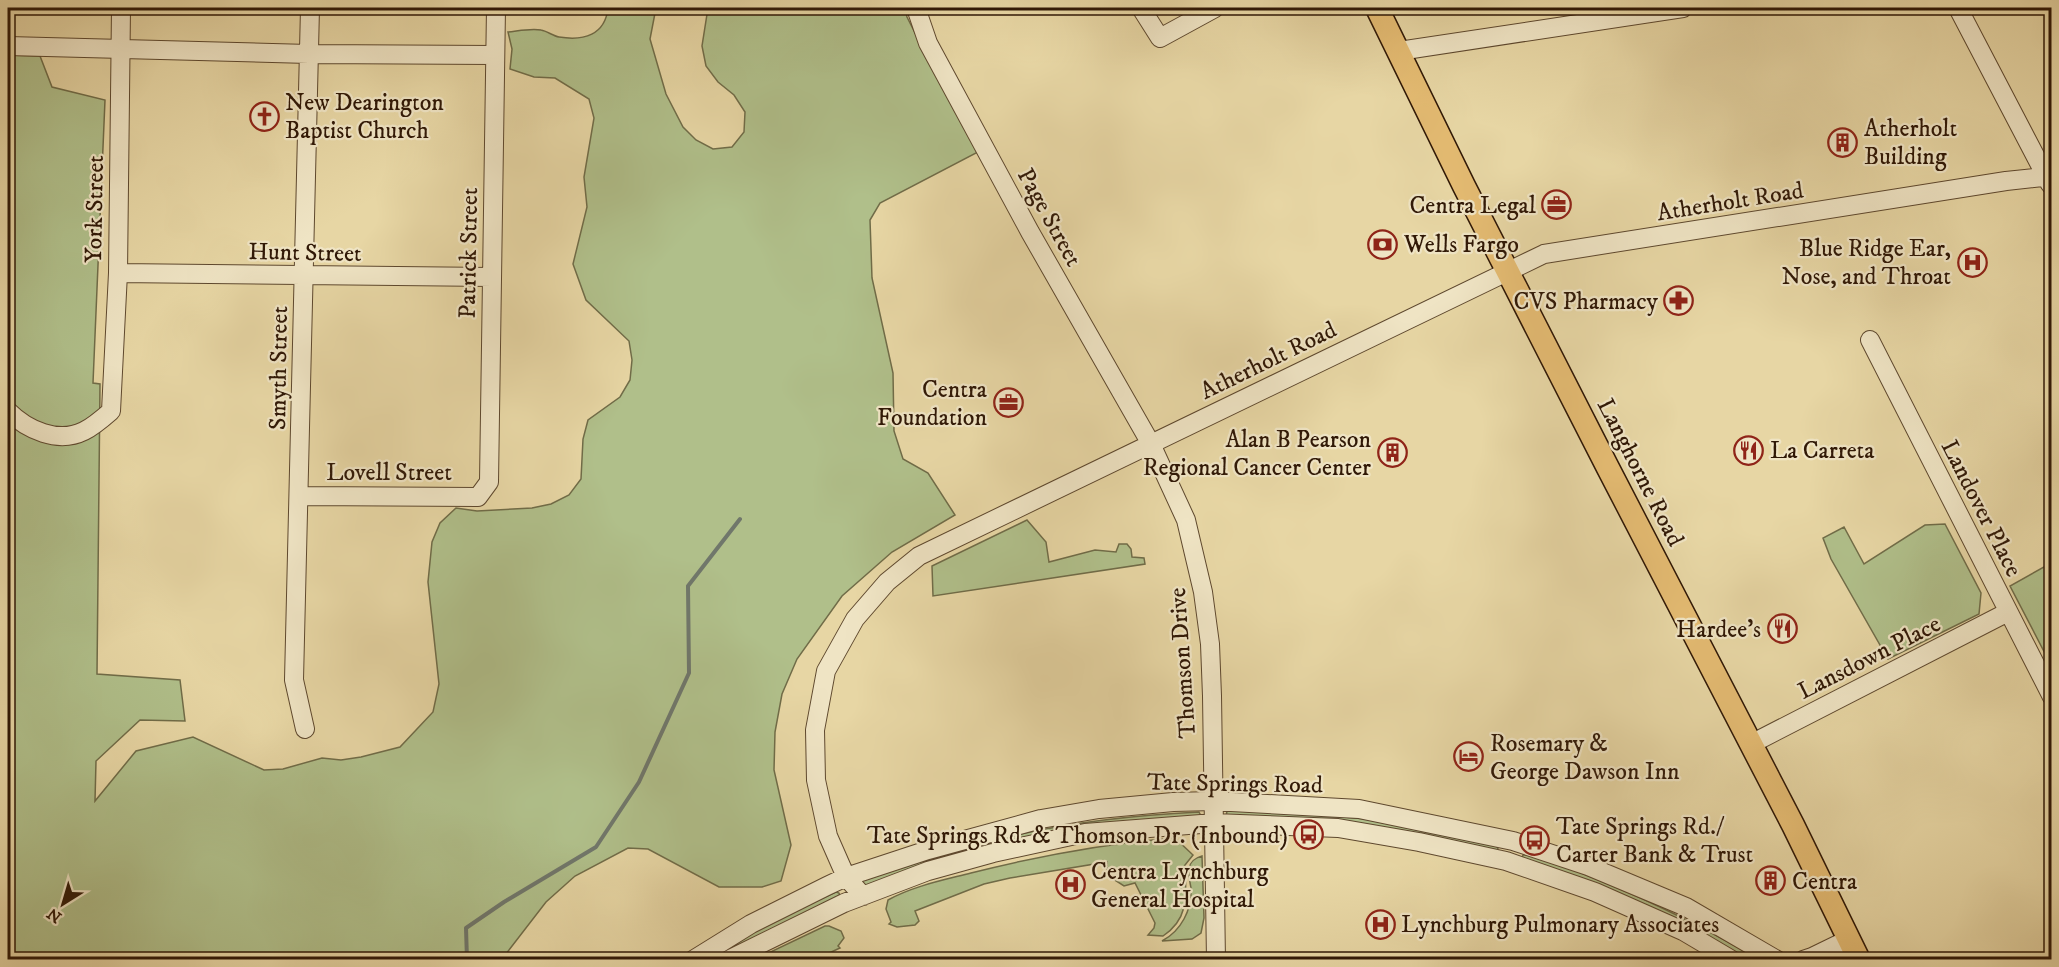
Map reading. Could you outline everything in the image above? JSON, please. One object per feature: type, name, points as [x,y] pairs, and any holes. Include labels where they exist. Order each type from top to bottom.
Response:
[{"type":"main road","name":"Langhorne Road","points":[[1377,8],[1464,186],[1509,270],[1860,960]]},
{"type":"street","name":"York Street","points":[[8,411],[28,426],[51,436],[84,431],[111,411],[118,273],[121,8]]},
{"type":"street","name":"Smyth Street","points":[[305,729],[294,680],[310,8]]},
{"type":"street","name":"Patrick Street","points":[[478,497],[489,482],[496,8]]},
{"type":"street","name":"Page Street","points":[[916,8],[928,43],[996,169],[1151,444]]},
{"type":"street","points":[[1141,8],[1160,38],[1215,8]]},
{"type":"street","points":[[1400,51],[1683,8]]},
{"type":"street","points":[[1958,8],[2050,180]]},
{"type":"street","points":[[8,46],[309,54],[495,55]]},
{"type":"street","name":"Atherholt Road","points":[[863,896],[846,877],[828,836],[816,780],[815,730],[826,671],[855,619],[887,582],[919,556],[1544,254],[2006,181],[2050,180]]},
{"type":"street","name":"Hunt Street","points":[[118,273],[492,277]]},
{"type":"street","name":"Landover Place","points":[[1870,340],[2052,697]]},
{"type":"street","name":"Thomson Drive","points":[[1151,444],[1186,520],[1203,592],[1210,644],[1216,960]]},
{"type":"street","name":"Lovell Street","points":[[300,496],[478,497]]},
{"type":"street","name":"Lansdown Place","points":[[1751,744],[2008,612]]},
{"type":"street","name":"Tate Springs Road","points":[[693,960],[751,924],[846,877],[928,850],[1041,819],[1099,809],[1173,802],[1213,801],[1359,809],[1513,841],[1588,866],[1686,907],[1774,959]]},
{"type":"street","name":"Tate Springs Road","points":[[728,960],[844,903],[928,872],[993,853],[1085,833],[1214,824],[1338,828],[1419,842],[1506,861],[1595,892],[1683,931],[1732,960]]},
{"type":"street","name":"Atherholt Road","points":[[844,903],[846,877]]},
{"type":"street","points":[[1803,960],[1849,939]]},
{"type":"green space","points":[[608,8],[656,8],[650,39],[666,94],[683,127],[696,140],[713,149],[732,147],[744,132],[745,112],[734,95],[718,82],[706,66],[702,46],[708,8],[905,8],[907,17],[952,106],[978,152],[880,203],[870,220],[872,278],[893,373],[894,431],[903,459],[928,473],[955,515],[892,552],[842,596],[797,659],[782,694],[775,732],[774,770],[791,845],[781,881],[762,887],[719,887],[648,849],[628,848],[575,876],[546,902],[502,959],[8,960],[8,55],[40,56],[52,87],[105,100],[93,383],[100,384],[97,674],[180,680],[185,721],[140,720],[96,761],[95,801],[136,751],[193,737],[264,770],[283,769],[322,758],[341,760],[400,747],[433,712],[439,684],[428,582],[432,542],[440,523],[456,508],[477,511],[532,508],[551,504],[569,495],[581,479],[583,439],[588,420],[620,397],[630,380],[632,360],[629,341],[586,300],[573,264],[587,207],[584,177],[594,118],[589,99],[555,78],[534,77],[510,69],[512,49],[508,32],[537,29],[559,37],[585,37],[598,30],[603,24]]},
{"type":"green space","points":[[1027,520],[1046,542],[1049,562],[1095,550],[1116,552],[1119,544],[1127,544],[1131,549],[1132,557],[1144,558],[1145,564],[933,596],[932,566]]},
{"type":"green space","points":[[1945,524],[1981,593],[1979,614],[1888,659],[1831,559],[1823,538],[1844,527],[1864,564],[1925,525]]},
{"type":"green space","points":[[2051,563],[2051,665],[2010,586]]},
{"type":"green space","points":[[1227,811],[1288,812],[1366,819],[1498,848],[1497,852],[1226,816]]},
{"type":"green space","points":[[1199,812],[1201,816],[865,888],[861,884],[862,881],[941,855],[1021,834],[1110,819]]},
{"type":"green space","points":[[1172,838],[1193,855],[1185,865],[1186,895],[1182,913],[1172,929],[1163,936],[1148,935],[1155,923],[1135,883],[1124,886],[1107,875],[1107,862],[984,884],[915,911],[919,921],[915,925],[897,927],[889,924],[891,922],[886,909],[888,900],[929,884],[1046,856],[1096,847]]},
{"type":"green space","points":[[1523,855],[1550,861],[1642,899],[1727,941],[1754,959],[1747,959],[1684,925],[1522,858]]},
{"type":"green space","points":[[1202,856],[1204,918],[1201,933],[1192,939],[1162,941],[1175,932],[1184,919],[1191,896],[1190,864]]},
{"type":"green space","points":[[836,892],[840,896],[717,959],[703,960],[770,922]]},
{"type":"green space","points":[[825,926],[841,931],[844,938],[838,946],[840,948],[816,959],[764,959],[762,956]]},
{"type":"waterway","points":[[467,960],[466,928],[504,902],[596,847],[639,782],[689,673],[688,586],[740,519]]},
{"type":"place","name":"New Dearington Baptist Church","points":[[264,116]]},
{"type":"place","name":"Atherholt Building","points":[[1843,142]]},
{"type":"place","name":"Centra Legal","points":[[1557,205]]},
{"type":"place","name":"Wells Fargo","points":[[1383,244]]},
{"type":"place","name":"Blue Ridge Ear, Nose, and Throat","points":[[1972,262]]},
{"type":"place","name":"CVS Pharmacy","points":[[1679,301]]},
{"type":"place","name":"Centra Foundation","points":[[1008,403]]},
{"type":"place","name":"La Carreta","points":[[1749,450]]},
{"type":"place","name":"Alan B Pearson Regional Cancer Center","points":[[1392,453]]},
{"type":"place","name":"Hardee's","points":[[1782,629]]},
{"type":"place","name":"Rosemary & George Dawson Inn","points":[[1469,757]]},
{"type":"place","name":"Tate Springs Rd. & Thomson Dr. (Inbound)","points":[[1309,835]]},
{"type":"place","name":"Tate Springs Rd./ Carter Bank & Trust","points":[[1535,840]]},
{"type":"place","name":"Centra","points":[[1771,881]]},
{"type":"place","name":"Centra Lynchburg General Hospital","points":[[1070,885]]},
{"type":"place","name":"Lynchburg Pulmonary Associates","points":[[1380,924]]}]
